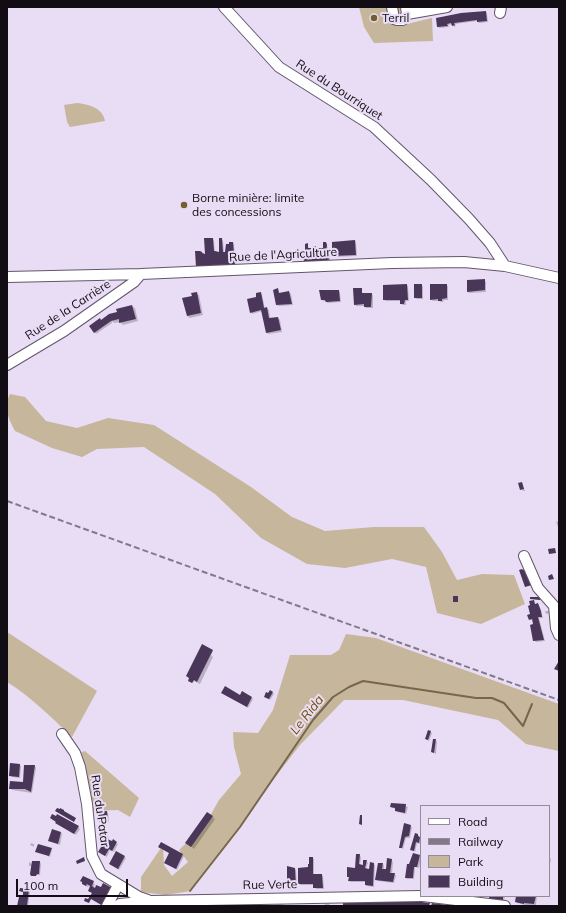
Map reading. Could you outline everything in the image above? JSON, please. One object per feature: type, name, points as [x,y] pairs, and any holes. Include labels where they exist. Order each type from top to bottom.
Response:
[{"type":"street","name":"Rue du Bourriquet","points":[[224,7],[234,20],[279,67],[374,127],[431,180],[469,219],[497,252],[504,266]]},
{"type":"street","points":[[392,7],[394,19],[397,20],[403,20],[406,10],[447,7]]},
{"type":"street","name":"Rue de l'Agriculture","points":[[7,277],[141,274],[399,263],[464,262],[504,266],[559,278]]},
{"type":"street","name":"Rue de la Carrière","points":[[7,365],[64,331],[134,282],[141,274]]},
{"type":"street","points":[[524,556],[538,588],[554,606],[556,628],[559,635]]},
{"type":"street","name":"Rue du Patar","points":[[62,734],[75,753],[80,767],[87,804],[92,856],[101,874],[139,898],[154,904]]},
{"type":"street","points":[[107,906],[118,885]]},
{"type":"street","name":"Rue Verte","points":[[118,905],[420,896]]},
{"type":"street","name":"Rue Verte","points":[[430,897],[505,906]]},
{"type":"green space","points":[[359,7],[404,7],[405,12],[392,15],[395,24],[411,23],[432,18],[433,41],[374,43],[364,27]]},
{"type":"green space","points":[[77,103],[86,104],[98,110],[104,117],[105,121],[70,127],[67,122],[64,105]]},
{"type":"green space","points":[[10,394],[25,397],[46,421],[77,428],[108,418],[154,425],[251,487],[292,517],[325,531],[374,527],[424,527],[442,552],[457,580],[482,574],[514,575],[525,604],[481,624],[437,613],[426,567],[392,559],[345,568],[307,564],[261,538],[215,494],[144,447],[97,449],[82,457],[52,448],[15,431],[7,409]]},
{"type":"green space","points":[[7,632],[97,691],[72,737],[33,701],[7,682]]},
{"type":"green space","points":[[346,634],[376,638],[559,704],[559,751],[526,744],[498,720],[403,700],[344,700],[300,745],[263,793],[227,845],[190,891],[166,895],[141,892],[141,877],[163,845],[164,865],[172,876],[188,862],[179,850],[205,825],[219,800],[241,774],[234,747],[233,732],[258,733],[273,710],[290,655],[331,655],[339,650]]},
{"type":"green space","points":[[85,751],[139,798],[130,817],[118,810],[92,811],[79,753]]},
{"type":"building","points":[[486,11],[487,21],[477,22],[477,20],[454,23],[455,25],[452,26],[451,23],[447,24],[448,26],[437,27],[436,18],[461,13]]},
{"type":"building","points":[[204,238],[213,238],[214,251],[219,252],[219,238],[222,238],[223,252],[225,252],[226,244],[233,242],[235,265],[196,267],[195,251],[200,251],[205,254]]},
{"type":"building","points":[[355,240],[356,255],[332,256],[332,242]]},
{"type":"building","points":[[323,242],[326,242],[327,245],[326,252],[328,252],[329,262],[304,263],[303,250],[305,250],[305,244],[308,243],[308,248],[313,248],[313,246],[316,246],[316,252],[318,252],[318,248],[323,248]]},
{"type":"building","points":[[485,279],[485,290],[467,292],[467,280]]},
{"type":"building","points":[[407,284],[408,300],[405,300],[404,304],[400,304],[400,300],[383,300],[383,285]]},
{"type":"building","points":[[414,284],[422,284],[422,298],[414,298]]},
{"type":"building","points":[[430,284],[447,284],[447,298],[442,299],[442,301],[438,301],[438,299],[430,300]]},
{"type":"building","points":[[278,288],[279,293],[289,291],[292,304],[276,305],[273,290]]},
{"type":"building","points":[[353,288],[362,288],[362,293],[372,293],[371,307],[364,307],[364,304],[354,305]]},
{"type":"building","points":[[319,290],[339,290],[340,301],[326,302],[325,300],[321,300]]},
{"type":"building","points":[[197,292],[201,313],[187,316],[182,298],[192,296],[191,293]]},
{"type":"building","points":[[261,292],[264,308],[267,307],[269,318],[278,317],[281,330],[266,333],[261,310],[250,313],[247,299],[256,297],[256,293]]},
{"type":"building","points":[[132,305],[136,319],[119,323],[119,319],[111,321],[94,333],[89,326],[100,318],[101,320],[109,314],[117,312],[116,309]]},
{"type":"building","points":[[522,482],[524,489],[520,490],[518,483]]},
{"type":"building","points":[[555,548],[556,553],[549,554],[548,549]]},
{"type":"building","points":[[527,569],[532,585],[525,587],[519,570]]},
{"type":"building","points":[[552,574],[554,579],[549,580],[548,576]]},
{"type":"building","points":[[453,596],[458,596],[458,602],[453,602]]},
{"type":"building","points":[[530,597],[540,597],[540,600],[530,599]]},
{"type":"building","points":[[534,600],[535,604],[538,603],[541,611],[542,617],[538,617],[544,640],[533,641],[530,625],[533,624],[532,619],[529,620],[527,615],[530,614],[528,606],[530,605],[529,601]]},
{"type":"building","points":[[202,644],[213,650],[197,682],[194,680],[192,683],[188,681],[189,678],[186,676]]},
{"type":"building","points":[[559,661],[559,671],[554,669]]},
{"type":"building","points":[[225,686],[240,695],[242,691],[252,697],[247,707],[221,693]]},
{"type":"building","points":[[270,690],[273,692],[269,699],[264,697],[266,692],[268,693]]},
{"type":"building","points":[[428,730],[431,731],[428,740],[425,739]]},
{"type":"building","points":[[433,739],[436,739],[434,753],[431,752]]},
{"type":"building","points":[[10,763],[20,764],[19,777],[9,776]]},
{"type":"building","points":[[24,765],[35,765],[31,792],[25,789],[9,789],[10,781],[23,782]]},
{"type":"building","points":[[391,803],[406,804],[405,813],[395,811],[395,808],[390,807]]},
{"type":"building","points":[[57,808],[64,810],[76,818],[74,822],[55,811]]},
{"type":"building","points":[[107,811],[108,821],[99,822],[98,812]]},
{"type":"building","points":[[207,812],[213,816],[191,847],[185,843]]},
{"type":"building","points":[[52,814],[56,816],[57,814],[79,826],[74,834],[55,823],[56,822],[50,818]]},
{"type":"building","points":[[360,815],[362,815],[362,825],[359,824]]},
{"type":"building","points":[[404,823],[411,825],[409,836],[405,837],[402,848],[399,848]]},
{"type":"building","points":[[52,829],[61,832],[58,844],[48,841]]},
{"type":"building","points":[[101,833],[108,836],[107,839],[112,841],[113,839],[117,842],[112,851],[109,849],[105,856],[98,852],[104,842],[98,839]]},
{"type":"building","points":[[415,833],[420,837],[419,843],[416,842],[414,851],[410,850]]},
{"type":"building","points":[[161,842],[183,854],[176,869],[164,863],[169,853],[158,847]]},
{"type":"building","points":[[38,844],[52,848],[49,856],[35,852]]},
{"type":"building","points":[[116,851],[125,856],[118,869],[109,864]]},
{"type":"building","points":[[413,853],[420,855],[417,867],[414,867],[413,878],[405,878],[407,864],[409,864]]},
{"type":"building","points":[[356,854],[360,854],[359,864],[363,865],[363,860],[367,860],[365,868],[369,869],[370,862],[374,863],[373,886],[365,885],[365,881],[348,881],[349,877],[347,877],[347,867],[355,868]]},
{"type":"building","points":[[84,857],[85,861],[77,864],[76,861]]},
{"type":"building","points":[[309,857],[313,857],[313,874],[322,874],[323,888],[313,888],[313,884],[298,884],[298,868],[308,867]]},
{"type":"building","points":[[387,858],[392,859],[390,873],[395,873],[393,882],[375,880],[378,863],[383,863],[382,869],[386,869]]},
{"type":"building","points":[[32,861],[40,861],[39,874],[36,876],[31,876],[30,874]]},
{"type":"building","points":[[287,866],[295,868],[296,887],[287,887]]},
{"type":"building","points":[[83,876],[94,881],[92,886],[95,888],[96,885],[101,887],[103,883],[112,888],[103,906],[91,899],[89,903],[84,901],[85,898],[88,899],[92,893],[88,891],[90,886],[87,884],[86,886],[82,884],[80,881]]},
{"type":"building","points":[[20,888],[29,889],[27,906],[17,906],[19,897],[23,897],[23,892],[19,891]]},
{"type":"building","points":[[489,897],[503,897],[503,900],[489,899]]},
{"type":"building","points":[[516,897],[536,897],[534,904],[515,902]]},
{"type":"building","points":[[413,901],[430,903],[429,906],[343,906],[343,902]]},
{"type":"building","points":[[432,903],[448,905],[448,906],[431,906]]},
{"type":"building","points":[[233,904],[248,904],[248,906],[233,906]]},
{"type":"waterway","name":"Le Rida","points":[[190,891],[240,827],[313,720],[333,697],[349,687],[363,681],[476,698],[492,698],[504,703],[523,726],[532,704]]},
{"type":"railway","points":[[7,501],[559,700]]},
{"type":"place","name":"Terril","points":[[374,18]]},
{"type":"place","name":"Borne minière: limite des concessions","points":[[184,205]]}]
